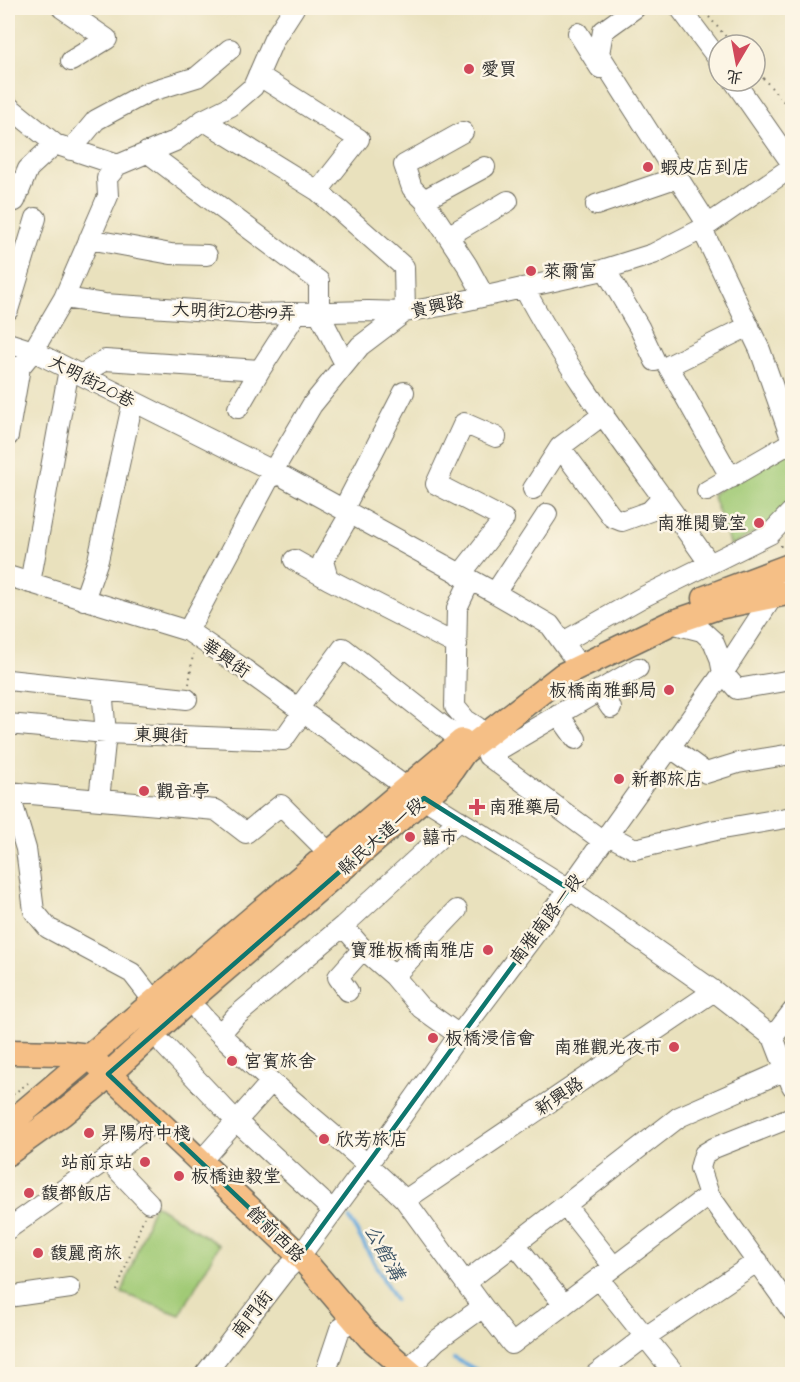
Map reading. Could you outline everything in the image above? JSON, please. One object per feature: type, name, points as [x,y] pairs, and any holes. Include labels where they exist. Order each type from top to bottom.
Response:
[{"type":"main road","name":"縣民大道一段","points":[[8,1152],[62,1114],[108,1074],[416,793],[470,734],[568,649],[788,576]]},
{"type":"main road","name":"縣民大道一段","points":[[8,1125],[331,851],[416,793],[444,781],[464,752],[563,675],[671,622],[718,607],[788,576]]},
{"type":"main road","points":[[8,1052],[88,1056]]},
{"type":"main road","name":"館前西路","points":[[88,1056],[300,1256],[370,1338],[409,1373]]},
{"type":"street","points":[[62,8],[107,39],[71,61]]},
{"type":"street","points":[[8,106],[63,147],[118,165],[175,141],[203,120],[231,106],[253,87],[274,39],[294,8]]},
{"type":"street","points":[[635,8],[603,31],[599,54],[705,227],[760,350],[792,442],[707,491]]},
{"type":"street","points":[[680,8],[707,44]]},
{"type":"street","points":[[578,33],[675,178]]},
{"type":"street","points":[[15,201],[28,169],[63,147],[96,120],[148,92],[197,77],[230,49]]},
{"type":"street","points":[[258,75],[358,139],[318,191]]},
{"type":"street","points":[[742,93],[792,165]]},
{"type":"street","points":[[203,120],[318,191],[404,267],[405,312]]},
{"type":"street","points":[[463,132],[404,165],[412,188],[424,200],[484,296]]},
{"type":"street","points":[[147,152],[319,281],[319,313],[345,364]]},
{"type":"street","name":"大明街20巷","points":[[118,165],[107,178],[108,196],[64,298],[33,351],[273,471],[465,578],[495,592],[550,625],[568,649]]},
{"type":"street","name":"貴興路","points":[[191,634],[273,471],[312,405],[360,346],[405,312],[524,288],[605,269],[653,254],[705,227],[792,165]]},
{"type":"street","points":[[424,200],[484,167]]},
{"type":"street","points":[[596,206],[675,178]]},
{"type":"street","points":[[448,236],[508,201]]},
{"type":"street","points":[[8,310],[36,218]]},
{"type":"street","points":[[89,239],[171,254],[207,255]]},
{"type":"street","points":[[605,269],[731,478]]},
{"type":"street","points":[[524,288],[542,322],[709,563]]},
{"type":"street","name":"大明街20巷19弄","points":[[64,298],[104,304],[244,313],[405,312]]},
{"type":"street","points":[[238,408],[296,314]]},
{"type":"street","points":[[662,363],[749,326]]},
{"type":"street","points":[[653,336],[662,363]]},
{"type":"street","points":[[8,343],[33,351],[20,368],[8,436]]},
{"type":"street","points":[[30,583],[75,372],[105,360],[260,370]]},
{"type":"street","points":[[328,579],[323,561],[404,392]]},
{"type":"street","points":[[84,600],[98,560],[133,401]]},
{"type":"street","points":[[533,489],[560,447],[604,414]]},
{"type":"street","points":[[470,734],[466,720],[455,707],[457,608],[465,578],[504,519],[436,484],[464,423],[496,437]]},
{"type":"street","points":[[560,447],[612,517],[622,521],[650,511],[663,497]]},
{"type":"street","points":[[568,649],[640,598],[770,534],[792,511]]},
{"type":"street","points":[[495,592],[547,514]]},
{"type":"street","points":[[294,560],[457,645]]},
{"type":"street","name":"華興街","points":[[8,576],[191,634],[416,793],[569,889],[714,991],[780,1042]]},
{"type":"street","name":"南雅南路一段","points":[[300,1256],[369,1164],[459,1035],[569,889],[723,673],[788,576]]},
{"type":"street","points":[[671,622],[702,631],[713,641],[723,673],[737,689],[792,680]]},
{"type":"street","points":[[300,711],[343,648],[470,734]]},
{"type":"street","points":[[638,668],[488,756],[605,838],[635,849],[716,830],[792,817]]},
{"type":"street","points":[[8,680],[187,699]]},
{"type":"street","points":[[99,800],[106,733],[102,690]]},
{"type":"street","points":[[599,690],[611,708]]},
{"type":"street","name":"東興街","points":[[8,724],[106,733],[282,740],[300,711]]},
{"type":"street","points":[[558,714],[576,739]]},
{"type":"street","points":[[670,747],[706,772],[738,763],[792,754]]},
{"type":"street","points":[[156,1000],[149,995],[132,973],[48,928],[34,910],[26,849],[8,790],[216,810],[246,833],[281,805],[322,846],[331,851]]},
{"type":"street","points":[[220,1034],[235,1017],[314,952],[459,820]]},
{"type":"street","points":[[393,976],[457,910]]},
{"type":"street","points":[[343,926],[421,1008],[459,1035]]},
{"type":"street","points":[[348,991],[338,977],[363,949]]},
{"type":"street","name":"新興路","points":[[405,1200],[714,991]]},
{"type":"street","points":[[199,1012],[271,1082],[329,1133],[369,1164],[405,1200],[512,1344],[709,1195]]},
{"type":"street","points":[[465,1282],[679,1117],[789,1078],[780,1042],[792,1012]]},
{"type":"street","points":[[164,1045],[236,1121],[337,1205]]},
{"type":"street","points":[[201,1161],[271,1082]]},
{"type":"street","points":[[792,1117],[714,1148],[704,1154],[700,1168],[709,1195],[792,1311]]},
{"type":"street","points":[[8,1229],[107,1159],[156,1120]]},
{"type":"street","points":[[107,1159],[149,1203]]},
{"type":"street","points":[[565,1205],[645,1338],[675,1374]]},
{"type":"street","points":[[516,1244],[564,1305]]},
{"type":"street","name":"南門街","points":[[205,1374],[284,1272],[300,1256]]},
{"type":"street","points":[[596,1374],[758,1261]]},
{"type":"street","points":[[8,1297],[70,1288]]},
{"type":"street","points":[[409,1373],[437,1340],[483,1306]]},
{"type":"street","points":[[325,1374],[340,1329],[355,1319]]},
{"type":"path","points":[[703,11],[722,33]]},
{"type":"path","points":[[767,83],[792,111]]},
{"type":"path","points":[[187,699],[191,634]]},
{"type":"path","points":[[8,1098],[33,1079]]},
{"type":"path","points":[[117,1291],[149,1203]]},
{"type":"highlighted area","points":[[424,798],[569,889],[300,1256],[108,1074]]},
{"type":"green space","points":[[792,447],[792,508],[779,519],[731,546],[712,494]]},
{"type":"green space","points":[[154,1204],[219,1245],[180,1315],[122,1293]]},
{"type":"waterway","name":"公館溝","points":[[350,1219],[395,1300]]},
{"type":"waterway","name":"公館溝","points":[[454,1358],[484,1374]]},
{"type":"place","name":"愛買","points":[[469,69]]},
{"type":"place","name":"蝦皮店到店","points":[[648,167]]},
{"type":"place","name":"萊爾富","points":[[531,271]]},
{"type":"place","name":"南雅閱覽室","points":[[759,523]]},
{"type":"place","name":"板橋南雅郵局","points":[[669,690]]},
{"type":"place","name":"新都旅店","points":[[619,779]]},
{"type":"place","name":"觀音亭","points":[[144,791]]},
{"type":"place","name":"南雅藥局","points":[[477,807]]},
{"type":"place","name":"囍市","points":[[410,837]]},
{"type":"place","name":"寶雅板橋南雅店","points":[[488,950]]},
{"type":"place","name":"板橋浸信會","points":[[433,1038]]},
{"type":"place","name":"南雅觀光夜市","points":[[674,1047]]},
{"type":"place","name":"宮賓旅舍","points":[[232,1061]]},
{"type":"place","name":"昇陽府中棧","points":[[89,1133]]},
{"type":"place","name":"欣芳旅店","points":[[324,1139]]},
{"type":"place","name":"站前京站","points":[[145,1162]]},
{"type":"place","name":"板橋迪毅堂","points":[[179,1176]]},
{"type":"place","name":"馥都飯店","points":[[29,1193]]},
{"type":"place","name":"馥麗商旅","points":[[38,1253]]}]
